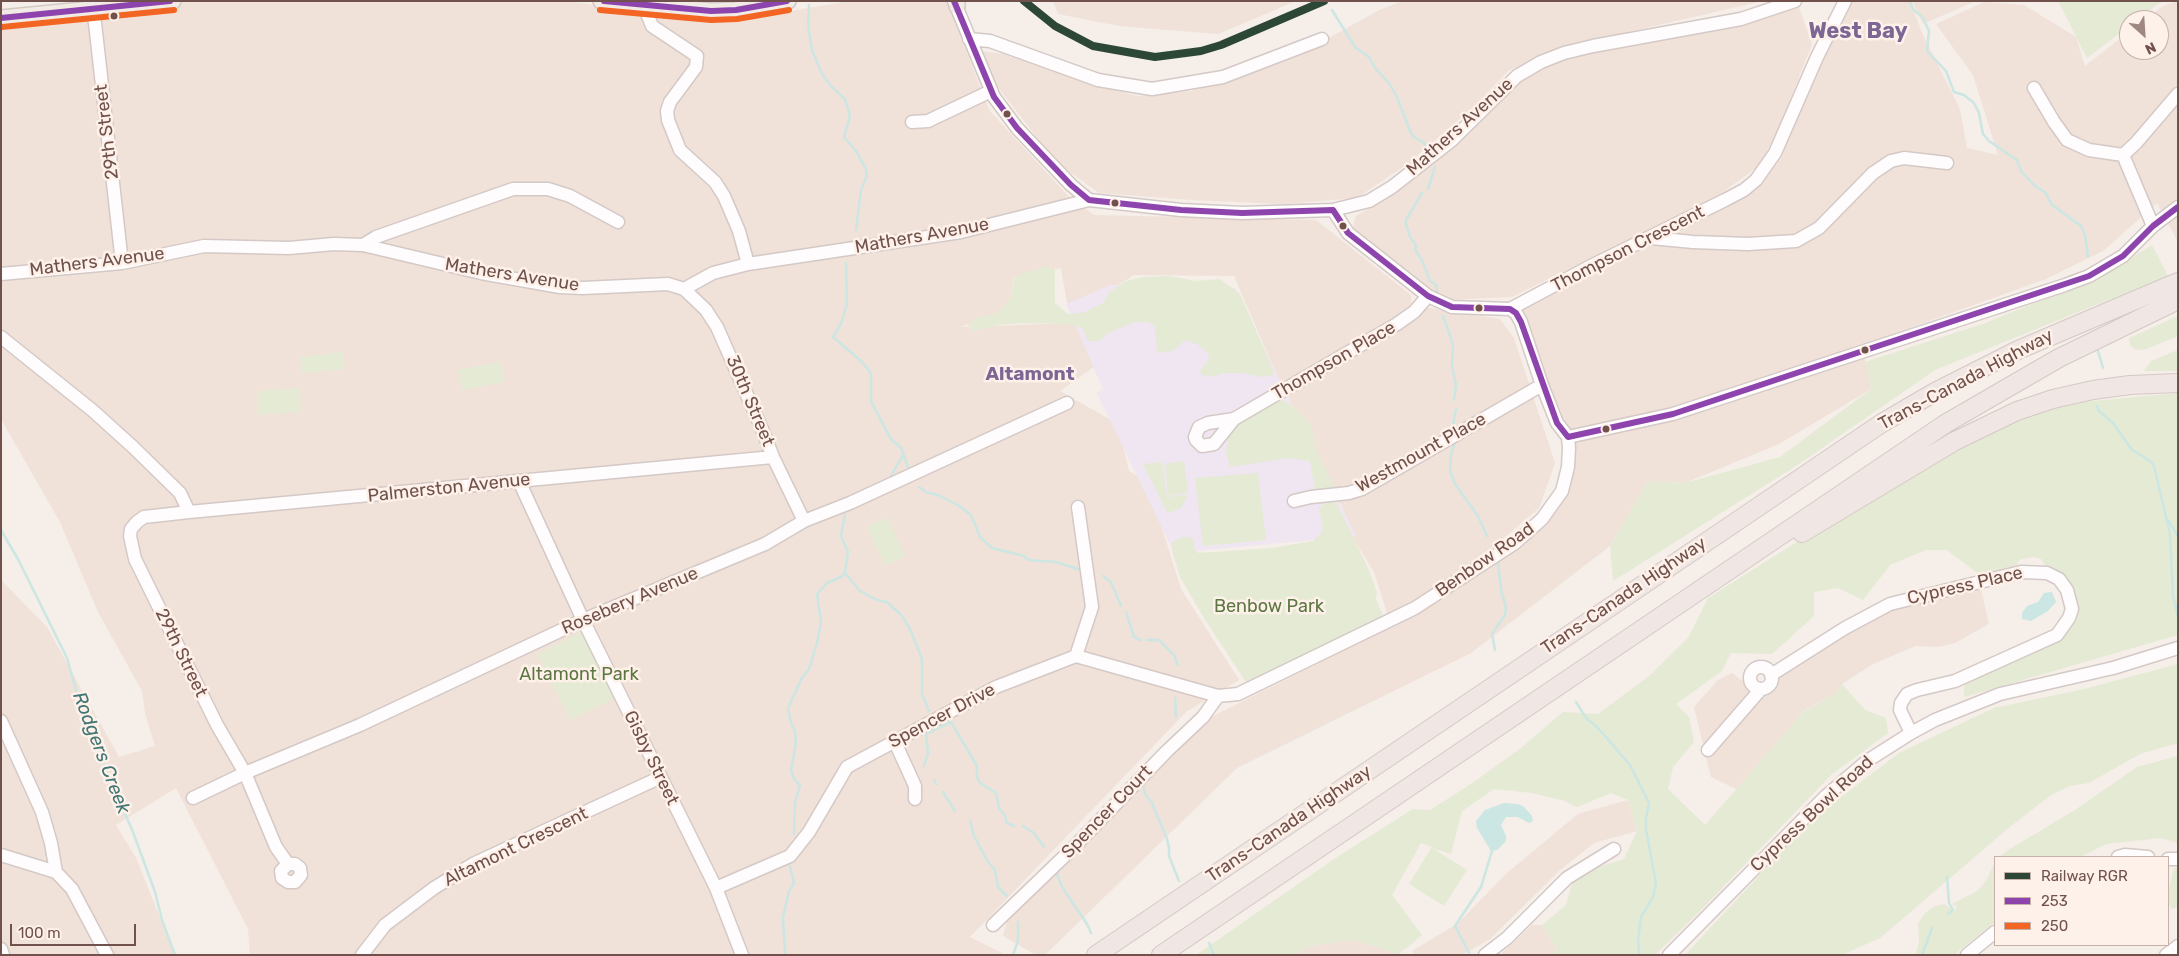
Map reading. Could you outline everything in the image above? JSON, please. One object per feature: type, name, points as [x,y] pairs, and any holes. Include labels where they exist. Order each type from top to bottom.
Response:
[{"type":"highway","name":"Trans-Canada Highway","points":[[1096,955],[1882,423],[1962,378],[2018,350],[2087,319],[2178,282]]},
{"type":"highway","name":"Trans-Canada Highway","points":[[1160,955],[1892,458],[1976,405],[2059,358],[2178,300]]},
{"type":"highway","points":[[1688,597],[1770,552],[1947,446],[2001,418],[2043,402],[2093,390],[2130,385],[2178,383]]},
{"type":"highway","points":[[1177,955],[1292,867]]},
{"type":"highway","points":[[1087,955],[1140,925]]},
{"type":"main road","points":[[1,18],[91,6],[173,1]]},
{"type":"main road","points":[[600,1],[642,3],[711,11],[736,10],[788,1]]},
{"type":"street","name":"Mathers Avenue","points":[[1,274],[122,263],[204,246],[289,248],[334,244],[363,245],[481,273],[560,287],[583,288],[668,284],[684,289],[713,273],[748,264],[962,232],[1089,200],[1181,210],[1242,213],[1333,210],[1364,203],[1392,187],[1452,140],[1517,76],[1541,62],[1585,48],[1741,19],[1770,11],[1794,1]]},
{"type":"street","name":"Thompson Crescent","points":[[1510,309],[1744,190],[1765,170],[1775,153],[1817,57],[1845,1]]},
{"type":"street","points":[[642,3],[652,26],[697,56],[696,67],[670,102],[667,111],[668,120],[680,150],[715,182],[724,196],[739,231],[748,264]]},
{"type":"street","points":[[956,3],[991,91],[1017,128],[1071,185],[1089,200]]},
{"type":"street","name":"29th Street","points":[[91,6],[122,263]]},
{"type":"street","points":[[969,39],[990,41],[1098,80],[1152,89],[1223,77],[1322,39]]},
{"type":"street","points":[[2034,88],[2067,140],[2089,150],[2123,155]]},
{"type":"street","points":[[912,122],[928,121],[991,91]]},
{"type":"street","points":[[2123,155],[2136,143],[2178,94]]},
{"type":"street","points":[[2123,155],[2153,226]]},
{"type":"street","points":[[1650,237],[1693,242],[1748,244],[1796,241],[1819,228],[1873,173],[1891,161],[1904,158],[1947,163]]},
{"type":"street","points":[[363,245],[376,237],[513,189],[548,189],[570,196],[618,222]]},
{"type":"street","points":[[1333,210],[1348,233],[1428,296],[1452,306],[1510,309],[1516,313],[1521,322],[1557,423],[1568,437],[1673,414],[2065,286],[2089,276],[2123,256],[2153,226],[2178,207]]},
{"type":"street","name":"30th Street","points":[[684,289],[706,310],[717,327],[759,420],[773,458],[804,521]]},
{"type":"street","name":"Thompson Place","points":[[1234,419],[1405,319],[1428,296]]},
{"type":"street","points":[[1,337],[92,410],[133,447],[180,493],[189,512]]},
{"type":"street","name":"Westmount Place","points":[[1294,501],[1311,497],[1349,493],[1362,489],[1542,385]]},
{"type":"street","name":"Rosebery Avenue","points":[[193,798],[245,773],[360,725],[583,620],[765,544],[804,521],[850,503],[1067,403]]},
{"type":"street","name":"Benbow Road","points":[[1218,696],[1228,696],[1245,691],[1415,608],[1515,542],[1542,519],[1562,490],[1568,467],[1568,437]]},
{"type":"street","name":"Palmerston Avenue","points":[[130,529],[144,517],[189,512],[773,458]]},
{"type":"street","name":"Gisby Street","points":[[519,481],[583,620],[716,888],[742,955]]},
{"type":"street","points":[[1078,507],[1092,607],[1076,656],[1218,696]]},
{"type":"street","name":"29th Street","points":[[130,529],[130,544],[135,559],[216,725],[245,773],[276,847],[288,864]]},
{"type":"street","name":"Cypress Place","points":[[1771,674],[1845,628],[1890,604],[2021,572],[2047,573],[2062,582],[2070,599],[2072,609],[2069,618],[2057,635],[1955,681],[1907,694],[1902,702],[1901,713],[1911,732]]},
{"type":"street","name":"Cypress Bowl Road","points":[[1669,955],[1826,796],[1867,761],[1911,732],[1935,720],[2000,694],[2114,668],[2178,648]]},
{"type":"street","name":"Spencer Drive","points":[[716,888],[790,856],[809,832],[847,767],[894,740],[996,687],[1076,656]]},
{"type":"street","name":"Cypress Place","points":[[1761,689],[1752,685],[1750,679],[1752,673],[1756,669],[1763,668],[1771,674]]},
{"type":"street","name":"Cypress Place","points":[[1708,750],[1761,689],[1770,686],[1771,674]]},
{"type":"street","name":"Spencer Court","points":[[993,926],[1075,846],[1167,751],[1203,718],[1218,696]]},
{"type":"street","points":[[1,721],[42,812],[51,843],[56,872]]},
{"type":"street","points":[[894,740],[915,786],[915,799]]},
{"type":"street","name":"Altamont Crescent","points":[[362,955],[385,925],[434,888],[466,869],[661,777]]},
{"type":"street","points":[[1485,955],[1507,938],[1566,878],[1614,849]]},
{"type":"street","points":[[1,855],[56,872],[72,889],[107,955]]},
{"type":"street","points":[[2122,856],[2136,856]]},
{"type":"street","points":[[1967,955],[1994,933]]},
{"type":"street","points":[[2166,955],[2178,946]]},
{"type":"street","points":[[1,948],[3,955]]},
{"type":"shaded area","points":[[191,1],[563,1],[730,21],[850,1],[947,1],[989,110],[1070,198],[1094,215],[1316,220],[1411,295],[1411,305],[1500,319],[1514,338],[1555,463],[1539,508],[1498,543],[1411,604],[1388,616],[1374,572],[1353,538],[1343,509],[1272,364],[1234,276],[1134,275],[1087,305],[1067,303],[1061,268],[1013,278],[1009,310],[960,327],[1075,323],[1095,366],[1060,391],[1118,424],[1129,471],[1148,483],[1181,589],[1239,680],[1186,712],[970,937],[1006,955],[250,955],[248,929],[176,788],[116,825],[136,858],[175,955],[1,955],[1,580],[47,627],[119,757],[155,746],[145,713],[142,691],[98,612],[60,522],[1,419],[1,24]]},
{"type":"shaded area","points":[[1053,1],[1296,1],[1218,34],[1119,26],[1058,14]]},
{"type":"shaded area","points":[[1403,1],[1763,1],[1558,48],[1508,71],[1477,104],[1409,163],[1357,198],[1283,204],[1099,193],[1056,162],[997,86],[981,51],[1004,54],[1086,83],[1137,96],[1192,91],[1293,58],[1379,10]]},
{"type":"shaded area","points":[[1849,1],[1910,1],[1923,35],[1960,109],[1967,148],[1998,155],[1973,75],[1936,24],[1984,2],[2024,5],[2076,37],[2085,66],[2119,40],[2119,60],[2169,60],[2169,10],[2158,10],[2163,6],[2178,1],[2178,242],[2157,203],[2103,251],[2046,279],[1862,345],[1871,389],[1779,444],[1685,483],[1648,481],[1610,546],[1471,653],[1237,768],[1045,955],[1036,955],[1003,936],[1007,921],[1203,721],[1412,617],[1501,557],[1548,518],[1570,468],[1523,310],[1751,193],[1781,159],[1814,75]]},
{"type":"shaded area","points":[[1912,1],[1976,1],[1923,24]]},
{"type":"shaded area","points":[[1799,7],[1812,44],[1780,126],[1759,166],[1720,194],[1512,297],[1443,300],[1352,231],[1356,216],[1407,185],[1480,122],[1527,75],[1559,60],[1760,20]]},
{"type":"shaded area","points":[[1110,285],[1235,288],[1356,536],[1174,553],[1097,393],[1103,389],[1066,304]]},
{"type":"shaded area","points":[[1980,585],[1989,624],[1955,643],[1938,647],[1915,646],[1871,665],[1842,684],[1835,694],[1803,711],[1785,735],[1736,789],[1711,777],[1694,707],[1718,680],[1732,673],[1764,697],[1782,674],[1885,610]]},
{"type":"shaded area","points":[[1628,800],[1637,831],[1594,843],[1559,871],[1490,939],[1462,955],[1414,955],[1412,951],[1457,924],[1506,874],[1578,814]]},
{"type":"shaded area","points":[[1532,925],[1542,925],[1556,948],[1553,955],[1500,955]]},
{"type":"shaded area","points":[[1353,940],[1399,954],[1294,955],[1310,946]]},
{"type":"green space","points":[[2058,1],[2162,1],[2150,10],[2119,10],[2119,34],[2087,58]]},
{"type":"green space","points":[[2152,245],[2169,278],[2093,306],[1935,370],[1799,464],[1613,581],[1610,546],[1648,481],[1685,483],[1780,457],[1871,389],[1865,362],[1985,323],[2104,275]]},
{"type":"green space","points":[[1046,266],[1055,270],[1055,303],[1068,314],[1082,313],[1103,303],[1110,292],[1126,281],[1143,277],[1169,276],[1196,281],[1220,279],[1240,294],[1275,374],[1261,377],[1244,373],[1224,373],[1212,377],[1202,375],[1200,371],[1209,359],[1208,353],[1197,344],[1185,340],[1173,351],[1157,353],[1155,326],[1147,322],[1135,322],[1108,333],[1099,341],[1088,341],[1082,328],[1067,324],[1023,323],[997,325],[972,332],[968,324],[981,316],[995,314],[1005,305],[1011,296],[1014,277]]},
{"type":"green space","points":[[2178,316],[2178,336],[2144,350],[2134,349],[2130,345],[2129,338]]},
{"type":"green space","points":[[2178,350],[2178,371],[2144,371],[2151,361]]},
{"type":"green space","points":[[343,352],[345,369],[302,373],[300,357]]},
{"type":"green space","points":[[501,362],[505,382],[462,390],[458,370]]},
{"type":"green space","points":[[300,388],[301,412],[258,415],[257,391]]},
{"type":"green space","points":[[2178,393],[2178,635],[1964,697],[1964,686],[1974,677],[2041,646],[2076,610],[2041,559],[2034,557],[2019,560],[2017,565],[2005,569],[2001,573],[1981,576],[1947,550],[1926,550],[1890,565],[1863,600],[1838,588],[1814,592],[1814,616],[1772,654],[1731,653],[1722,671],[1676,704],[1689,717],[1694,742],[1673,767],[1668,789],[1705,825],[1804,711],[1835,694],[1842,684],[1865,710],[1886,718],[1888,733],[1831,775],[1655,955],[1553,955],[1556,948],[1542,925],[1566,905],[1572,883],[1598,867],[1624,859],[1637,831],[1628,800],[1611,793],[1577,807],[1565,801],[1532,793],[1494,789],[1462,811],[1451,854],[1432,848],[1467,870],[1444,906],[1409,884],[1432,847],[1421,843],[1392,895],[1422,935],[1399,954],[1353,940],[1310,946],[1294,955],[1196,955],[1337,857],[1413,809],[1430,810],[1471,784],[1521,748],[1563,712],[1598,714],[1649,676],[1688,638],[1708,598],[1906,473],[1991,428],[2061,404]]},
{"type":"green space","points":[[1278,398],[1291,405],[1309,422],[1314,433],[1313,442],[1335,490],[1327,493],[1315,490],[1310,461],[1288,458],[1230,467],[1226,452],[1230,431],[1241,421]]},
{"type":"green space","points":[[1184,461],[1188,493],[1168,496],[1165,464]]},
{"type":"green space","points":[[1162,462],[1167,497],[1188,495],[1181,508],[1171,512],[1167,512],[1143,464]]},
{"type":"green space","points":[[1258,473],[1266,540],[1203,546],[1195,478]]},
{"type":"green space","name":"Benbow Park","points":[[1331,500],[1337,504],[1368,568],[1377,592],[1376,599],[1384,618],[1246,682],[1180,577],[1171,543],[1182,537],[1193,538],[1195,550],[1199,553],[1273,548],[1313,541],[1323,531],[1319,507]]},
{"type":"green space","points":[[887,517],[905,556],[885,566],[867,527]]},
{"type":"green space","name":"Altamont Park","points":[[587,629],[620,696],[570,720],[537,654]]},
{"type":"green space","points":[[2178,664],[2178,743],[2140,754],[2089,783],[2070,786],[2051,795],[2006,830],[1880,938],[1842,955],[1685,955],[1811,820],[1899,753],[1994,708],[2084,689]]},
{"type":"green space","points":[[2178,756],[2178,843],[2161,838],[2104,845],[2083,856],[2000,856],[2075,810],[2137,767]]},
{"type":"green space","points":[[1994,864],[1994,923],[1954,955],[1915,955],[1919,944],[1918,924],[1924,914],[1933,907],[1944,904],[1955,911],[1957,905],[1954,906],[1952,904],[1977,891],[1986,881]]},
{"type":"green space","points":[[2174,868],[2178,868],[2178,907],[2172,909],[2169,904],[2169,889]]},
{"type":"water","points":[[2052,592],[2056,602],[2048,611],[2031,621],[2022,619],[2022,613],[2027,606],[2038,602],[2044,593]]},
{"type":"water","points":[[1504,803],[1523,806],[1532,816],[1533,821],[1529,823],[1518,817],[1506,817],[1501,825],[1506,841],[1497,850],[1491,851],[1477,828],[1476,821],[1485,810]]},
{"type":"waterway","points":[[1910,1],[1913,9],[1923,18],[1929,31],[1927,51],[1946,71],[1954,92],[1964,95],[1974,103],[1979,113],[1983,134],[1989,141],[2017,160],[2021,171],[2035,186],[2046,193],[2051,204],[2081,226],[2085,235],[2088,257]]},
{"type":"waterway","points":[[809,5],[808,25],[812,50],[821,72],[830,85],[845,99],[850,116],[844,137],[856,151],[866,169],[867,176],[861,190],[856,230]]},
{"type":"waterway","points":[[1332,10],[1355,47],[1369,57],[1375,68],[1389,83],[1397,97],[1410,131],[1413,136],[1427,147]]},
{"type":"waterway","points":[[1428,189],[1435,167]]},
{"type":"waterway","points":[[1422,193],[1406,220],[1406,224],[1410,237],[1416,245],[1415,250],[1422,260],[1430,281],[1436,285],[1437,292]]},
{"type":"waterway","points":[[846,263],[847,304],[841,324],[833,337],[861,361],[871,373],[871,401],[890,438],[901,448],[908,467]]},
{"type":"waterway","points":[[1443,316],[1453,344],[1452,366],[1456,385],[1454,400]]},
{"type":"waterway","points":[[2098,351],[2103,368]]},
{"type":"waterway","points":[[2097,406],[2099,411],[2113,423],[2132,450],[2150,461],[2154,466],[2170,534],[2173,596],[2178,616]]},
{"type":"waterway","points":[[1453,425],[1456,409]]},
{"type":"waterway","points":[[1455,443],[1451,454],[1450,471],[1455,484],[1478,516],[1487,536]]},
{"type":"waterway","points":[[891,476],[903,455]]},
{"type":"waterway","points":[[919,487],[926,492],[938,495],[958,505],[971,515],[980,537],[992,548],[1024,556],[1028,560],[1056,562],[1081,570]]},
{"type":"waterway","points":[[845,515],[841,536],[848,552],[845,573],[860,591],[877,600],[887,602],[902,616],[910,629],[922,659],[922,694],[929,711]]},
{"type":"waterway","points":[[2168,520],[2178,536]]},
{"type":"waterway","name":"Rodgers Creek","points":[[1,530],[19,561],[67,658],[84,719],[133,832],[175,955]]},
{"type":"waterway","points":[[1495,650],[1492,634],[1505,615],[1506,608],[1501,590],[1498,563]]},
{"type":"waterway","points":[[794,834],[795,802],[800,786],[793,777],[791,770],[796,743],[795,731],[788,708],[802,678],[809,669],[817,643],[821,622],[817,594],[827,583],[841,577],[845,573]]},
{"type":"waterway","points":[[1103,576],[1111,582],[1121,606]]},
{"type":"waterway","points":[[1126,612],[1134,637],[1141,640]]},
{"type":"waterway","points":[[1147,640],[1159,640],[1174,655],[1178,665]]},
{"type":"waterway","points":[[1175,698],[1176,717]]},
{"type":"waterway","points":[[1576,702],[1586,718],[1598,728],[1630,765],[1649,803],[1646,829],[1656,884],[1653,897],[1641,917],[1638,939],[1639,955]]},
{"type":"waterway","points":[[924,766],[928,753],[926,734],[951,722],[977,766],[977,777],[980,783],[996,793],[999,808],[1005,816],[1007,823],[1014,826]]},
{"type":"waterway","points":[[934,780],[936,784]]},
{"type":"waterway","points":[[1144,788],[1145,794],[1152,803],[1167,839],[1169,856],[1179,881]]},
{"type":"waterway","points":[[943,792],[955,811]]},
{"type":"waterway","points":[[970,821],[974,836],[988,862],[995,870],[998,887],[1007,896]]},
{"type":"waterway","points":[[1023,826],[1034,833],[1044,847]]},
{"type":"waterway","points":[[1469,953],[1455,926],[1481,887],[1492,851]]},
{"type":"waterway","points":[[785,955],[783,917],[789,891],[794,883],[790,866]]},
{"type":"waterway","points":[[1057,874],[1062,887],[1091,933]]},
{"type":"waterway","points":[[1947,877],[1949,903],[1953,910],[1948,914]]},
{"type":"waterway","points":[[1013,955],[1018,941],[1018,922]]},
{"type":"waterway","points":[[1922,955],[1932,928]]},
{"type":"waterway","points":[[1209,943],[1214,955]]},
{"type":"rail line","name":"RGR","points":[[1024,1],[1055,26],[1093,46],[1155,57],[1201,51],[1221,45],[1324,1]]},
{"type":"transit line","name":"253","points":[[1,18],[170,1]]},
{"type":"transit line","name":"253","points":[[604,1],[711,11],[736,10],[787,1]]},
{"type":"transit line","name":"253","points":[[954,1],[994,97],[1017,128],[1071,185],[1089,200],[1181,210],[1242,213],[1333,210],[1348,233],[1428,296],[1452,307],[1510,309],[1516,313],[1521,322],[1557,423],[1568,437],[1673,414],[2089,276],[2123,256],[2153,226],[2178,207]]},
{"type":"transit line","name":"250","points":[[2,27],[174,10]]},
{"type":"transit line","name":"250","points":[[600,10],[711,20],[737,19],[789,10]]},
{"type":"district","name":"West Bay","points":[[1858,32]]},
{"type":"district","name":"Altamont","points":[[1030,375]]}]
